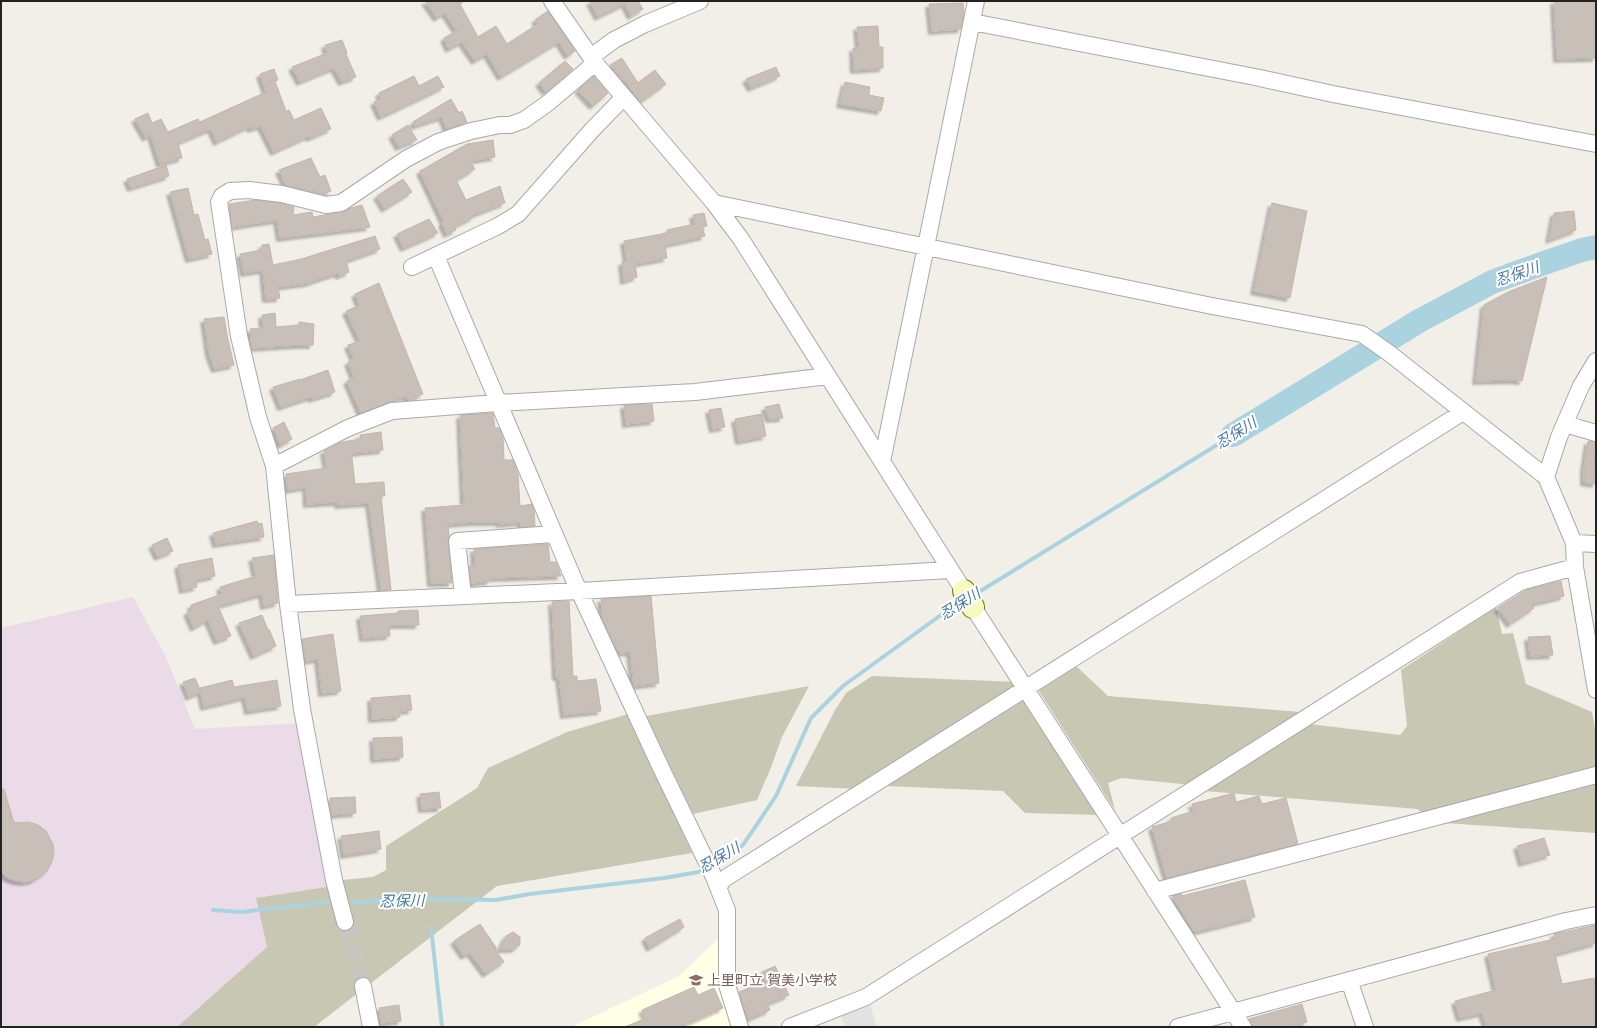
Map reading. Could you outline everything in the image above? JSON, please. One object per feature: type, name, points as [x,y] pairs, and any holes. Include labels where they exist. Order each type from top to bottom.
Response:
[{"type":"street","points":[[552,1],[593,60],[714,203],[741,239],[968,599],[1243,1027]]},
{"type":"street","points":[[345,922],[334,880],[304,719],[288,604],[274,466],[256,410],[239,336],[218,206],[222,196],[230,191],[249,190],[282,194],[326,204],[341,203],[406,159],[438,142],[471,131],[510,125],[524,120],[548,103],[614,40],[645,24],[700,1]]},
{"type":"street","points":[[882,462],[976,1]]},
{"type":"street","points":[[972,22],[1333,94],[1596,144]]},
{"type":"street","points":[[412,267],[498,226],[518,214],[592,130],[624,97]]},
{"type":"street","points":[[714,203],[1212,306],[1362,334],[1389,353],[1546,477],[1574,543],[1575,567],[1596,690]]},
{"type":"street","points":[[436,256],[497,403],[579,591],[661,768],[716,880],[727,910],[727,985],[740,1027]]},
{"type":"street","points":[[1546,477],[1565,424],[1581,386],[1596,361]]},
{"type":"street","points":[[274,466],[348,428],[392,411],[497,403],[695,392],[828,376]]},
{"type":"street","points":[[716,880],[724,879],[1463,412]]},
{"type":"street","points":[[1565,424],[1596,433]]},
{"type":"street","points":[[463,596],[457,541],[554,534]]},
{"type":"street","points":[[1574,543],[1596,544]]},
{"type":"street","points":[[790,1027],[866,997],[1520,582],[1575,567]]},
{"type":"street","points":[[288,604],[579,591],[950,570]]},
{"type":"street","points":[[1155,891],[1596,775]]},
{"type":"street","points":[[1178,1027],[1566,921],[1596,915]]},
{"type":"street","points":[[1350,980],[1365,1027]]},
{"type":"street","points":[[362,986],[371,1027]]},
{"type":"shaded area","points":[[133,597],[165,655],[195,729],[301,723],[331,886],[256,898],[267,947],[177,1027],[1,1027],[1,628]]},
{"type":"shaded area","points":[[1496,607],[1502,634],[1513,633],[1526,684],[1592,712],[1596,735],[1596,768],[1423,813],[1417,809],[1205,791],[1310,724],[1400,735],[1407,726],[1401,670]]},
{"type":"shaded area","points":[[1075,665],[1108,696],[1300,712],[1192,785],[1122,778],[1108,783],[1115,810],[1037,688]]},
{"type":"shaded area","points":[[872,676],[1017,682],[1018,688],[858,789],[796,786],[835,710],[846,693]]},
{"type":"shaded area","points":[[809,686],[782,737],[757,800],[693,814],[646,716]]},
{"type":"shaded area","points":[[1021,699],[1027,699],[1101,815],[1025,813],[1003,791],[886,786]]},
{"type":"shaded area","points":[[628,714],[692,853],[497,886],[314,1027],[177,1027],[267,947],[256,898],[326,887],[342,893],[342,880],[373,877],[386,870],[386,846],[477,788],[488,768],[567,732]]},
{"type":"shaded area","points":[[1596,780],[1596,833],[1444,823]]},
{"type":"shaded area","name":"上里町立 賀美小学校","points":[[721,936],[728,1016],[733,1027],[571,1027],[679,976]]},
{"type":"shaded area","points":[[870,1005],[877,1027],[845,1027],[841,1015]]},
{"type":"building","points":[[425,1],[464,1],[460,4],[478,37],[496,26],[507,44],[538,24],[535,20],[548,11],[575,51],[568,56],[559,42],[501,77],[487,54],[475,61],[462,42],[449,49],[444,38],[457,31],[445,13],[437,18]]},
{"type":"building","points":[[590,1],[638,1],[643,9],[631,16],[625,4],[598,17]]},
{"type":"building","points":[[1554,1],[1596,1],[1596,58],[1557,59]]},
{"type":"building","points":[[963,3],[964,13],[961,29],[932,31],[929,4]]},
{"type":"building","points":[[878,26],[879,47],[883,47],[883,68],[854,70],[853,48],[859,48],[857,27]]},
{"type":"building","points":[[342,40],[347,53],[346,54],[356,77],[342,82],[334,68],[300,82],[292,67],[327,53],[325,45]]},
{"type":"building","points":[[622,58],[638,83],[655,70],[666,84],[641,102],[610,65]]},
{"type":"building","points":[[565,61],[573,69],[546,92],[539,83]]},
{"type":"building","points":[[776,67],[780,76],[751,88],[746,79]]},
{"type":"building","points":[[274,69],[278,80],[275,81],[286,111],[289,110],[294,120],[321,108],[331,129],[310,138],[309,136],[274,152],[261,126],[251,129],[250,126],[217,142],[211,129],[178,143],[182,158],[160,164],[151,135],[146,138],[135,119],[148,113],[152,123],[161,119],[168,132],[198,119],[200,122],[266,92],[260,74]]},
{"type":"building","points":[[414,76],[419,86],[438,76],[444,87],[381,117],[374,102],[381,99],[379,93]]},
{"type":"building","points":[[594,76],[608,93],[593,106],[578,90]]},
{"type":"building","points":[[845,82],[870,87],[869,95],[884,98],[881,111],[840,104]]},
{"type":"building","points":[[451,99],[459,113],[462,111],[467,122],[447,129],[442,117],[415,126],[413,122]]},
{"type":"building","points":[[408,125],[417,140],[399,147],[392,135]]},
{"type":"building","points":[[493,140],[495,157],[470,161],[475,169],[456,180],[466,200],[500,186],[505,203],[473,215],[474,217],[455,226],[456,230],[447,234],[442,223],[444,222],[420,171],[467,144]]},
{"type":"building","points":[[311,158],[320,177],[325,175],[331,191],[322,194],[286,185],[279,170]]},
{"type":"building","points":[[166,165],[169,176],[131,188],[127,179]]},
{"type":"building","points":[[403,179],[412,192],[385,209],[377,196]]},
{"type":"building","points":[[188,188],[194,215],[198,214],[205,240],[208,239],[212,254],[189,259],[170,192]]},
{"type":"building","points":[[256,200],[280,203],[294,207],[293,215],[312,212],[313,217],[342,212],[362,205],[370,227],[280,238],[277,220],[232,227],[229,204]]},
{"type":"building","points":[[1272,203],[1307,211],[1290,298],[1254,291]]},
{"type":"building","points":[[1574,211],[1576,230],[1549,240],[1554,213]]},
{"type":"building","points":[[704,213],[707,226],[702,227],[705,236],[665,245],[667,258],[635,264],[637,277],[624,281],[622,262],[627,261],[624,241],[667,233],[667,230],[695,224],[693,215]]},
{"type":"building","points":[[429,219],[438,233],[404,248],[397,234]]},
{"type":"building","points":[[375,236],[380,249],[346,261],[349,272],[339,276],[338,273],[308,283],[278,287],[280,298],[266,299],[263,270],[244,273],[240,254],[262,250],[262,245],[269,244],[273,265],[301,259]]},
{"type":"building","points":[[1547,277],[1522,381],[1476,381],[1484,305],[1508,292]]},
{"type":"building","points":[[379,283],[423,394],[408,400],[406,396],[361,413],[347,381],[354,377],[348,362],[354,359],[348,345],[360,341],[346,311],[360,305],[355,294]]},
{"type":"building","points":[[275,313],[276,327],[299,325],[299,322],[314,324],[313,345],[252,348],[250,329],[263,328],[262,315]]},
{"type":"building","points":[[224,317],[234,365],[215,369],[209,353],[204,319]]},
{"type":"building","points":[[328,370],[335,392],[312,399],[311,397],[281,407],[273,387],[300,380]]},
{"type":"building","points":[[652,404],[654,421],[626,424],[624,405]]},
{"type":"building","points":[[779,404],[783,418],[769,419],[765,407]]},
{"type":"building","points":[[721,408],[725,427],[713,429],[709,410]]},
{"type":"building","points":[[493,413],[495,428],[499,428],[503,437],[504,460],[513,460],[518,474],[520,506],[532,504],[535,526],[521,527],[521,522],[500,524],[500,522],[474,522],[448,524],[448,542],[452,583],[431,583],[425,508],[464,505],[460,415]]},
{"type":"building","points":[[762,414],[766,436],[739,441],[735,419]]},
{"type":"building","points":[[284,422],[292,439],[281,445],[273,428]]},
{"type":"building","points":[[381,432],[383,450],[353,453],[352,458],[355,484],[384,482],[385,496],[381,496],[391,590],[381,590],[369,503],[338,505],[338,502],[307,504],[306,487],[288,490],[286,474],[327,468],[324,451],[342,442],[361,439],[360,435]]},
{"type":"building","points":[[1588,441],[1596,442],[1596,484],[1584,482],[1584,468]]},
{"type":"building","points":[[257,521],[259,524],[262,523],[264,537],[216,544],[213,533]]},
{"type":"building","points":[[167,538],[173,551],[158,557],[152,545]]},
{"type":"building","points":[[548,544],[550,562],[556,562],[561,576],[490,578],[490,581],[471,583],[469,566],[475,566],[474,549]]},
{"type":"building","points":[[274,555],[278,603],[264,606],[262,594],[218,606],[231,636],[217,641],[208,620],[194,628],[187,612],[192,610],[191,605],[222,594],[220,587],[256,576],[252,558]]},
{"type":"building","points":[[212,558],[215,576],[196,580],[197,587],[183,590],[178,565]]},
{"type":"building","points":[[1561,581],[1564,596],[1531,604],[1534,608],[1510,624],[1498,608],[1526,590]]},
{"type":"building","points":[[651,596],[659,683],[634,686],[630,652],[620,653],[613,642],[603,620],[601,599]]},
{"type":"building","points":[[569,601],[573,676],[577,676],[577,681],[596,679],[601,711],[564,715],[559,677],[556,677],[552,602]]},
{"type":"building","points":[[418,610],[419,625],[389,625],[390,636],[363,638],[360,616]]},
{"type":"building","points":[[262,615],[276,646],[254,656],[239,623]]},
{"type":"building","points":[[333,634],[341,691],[322,693],[318,659],[306,661],[302,639]]},
{"type":"building","points":[[1550,636],[1553,655],[1530,656],[1528,637]]},
{"type":"building","points":[[195,678],[201,692],[189,697],[183,682]]},
{"type":"building","points":[[232,680],[234,687],[277,680],[281,706],[248,711],[245,697],[204,707],[200,688]]},
{"type":"building","points":[[410,695],[412,710],[400,711],[400,717],[372,719],[371,698]]},
{"type":"building","points":[[402,737],[403,757],[374,759],[373,738]]},
{"type":"building","points":[[1,789],[4,789],[14,823],[28,822],[38,825],[46,831],[53,844],[54,854],[51,864],[46,872],[34,880],[25,882],[16,881],[8,878],[1,872]]},
{"type":"building","points":[[439,792],[441,808],[422,809],[420,794]]},
{"type":"building","points":[[1234,793],[1236,802],[1259,796],[1262,804],[1286,798],[1298,844],[1167,878],[1152,827],[1172,821],[1171,818],[1194,811],[1192,804]]},
{"type":"building","points":[[355,797],[356,813],[331,815],[330,798]]},
{"type":"building","points":[[379,831],[381,849],[344,855],[341,836]]},
{"type":"building","points":[[1544,838],[1550,855],[1522,863],[1517,846]]},
{"type":"building","points":[[1245,880],[1255,917],[1195,932],[1172,896],[1182,894],[1182,896]]},
{"type":"building","points":[[680,919],[684,927],[650,948],[645,938]]},
{"type":"building","points":[[480,924],[504,962],[486,974],[470,953],[464,956],[454,941]]},
{"type":"building","points":[[1596,925],[1596,943],[1555,954],[1562,984],[1594,978],[1596,987],[1596,1027],[1487,1027],[1482,1013],[1460,1018],[1455,1001],[1496,990],[1488,954],[1555,939],[1554,934]]},
{"type":"building","points":[[513,932],[520,937],[520,945],[514,949],[500,949],[506,936]]},
{"type":"building","points":[[775,966],[789,995],[767,1004],[770,1010],[749,1019],[739,992],[766,981],[762,972]]},
{"type":"building","points":[[694,987],[698,995],[714,988],[723,1008],[680,1027],[625,1027],[646,1018],[642,1010]]},
{"type":"building","points":[[1302,1004],[1307,1022],[1290,1027],[1252,1027],[1249,1019]]},
{"type":"building","points":[[399,1005],[401,1021],[381,1023],[379,1008]]},
{"type":"waterway","name":"忍保川","points":[[1233,435],[1419,321],[1492,282],[1582,250],[1596,247]]},
{"type":"waterway","name":"忍保川","points":[[974,595],[1233,435]]},
{"type":"waterway","name":"忍保川","points":[[712,864],[743,845],[776,796],[811,718],[843,686],[945,612],[963,602]]},
{"type":"waterway","name":"忍保川","points":[[354,902],[436,899],[496,900],[530,894],[664,878],[699,872],[706,868]]},
{"type":"waterway","name":"忍保川","points":[[213,910],[241,912],[329,902]]},
{"type":"waterway","points":[[431,927],[442,1027]]},
{"type":"tunnel","points":[[345,922],[363,986]]},
{"type":"place","name":"上里町立 賀美小学校","points":[[696,980]]}]
